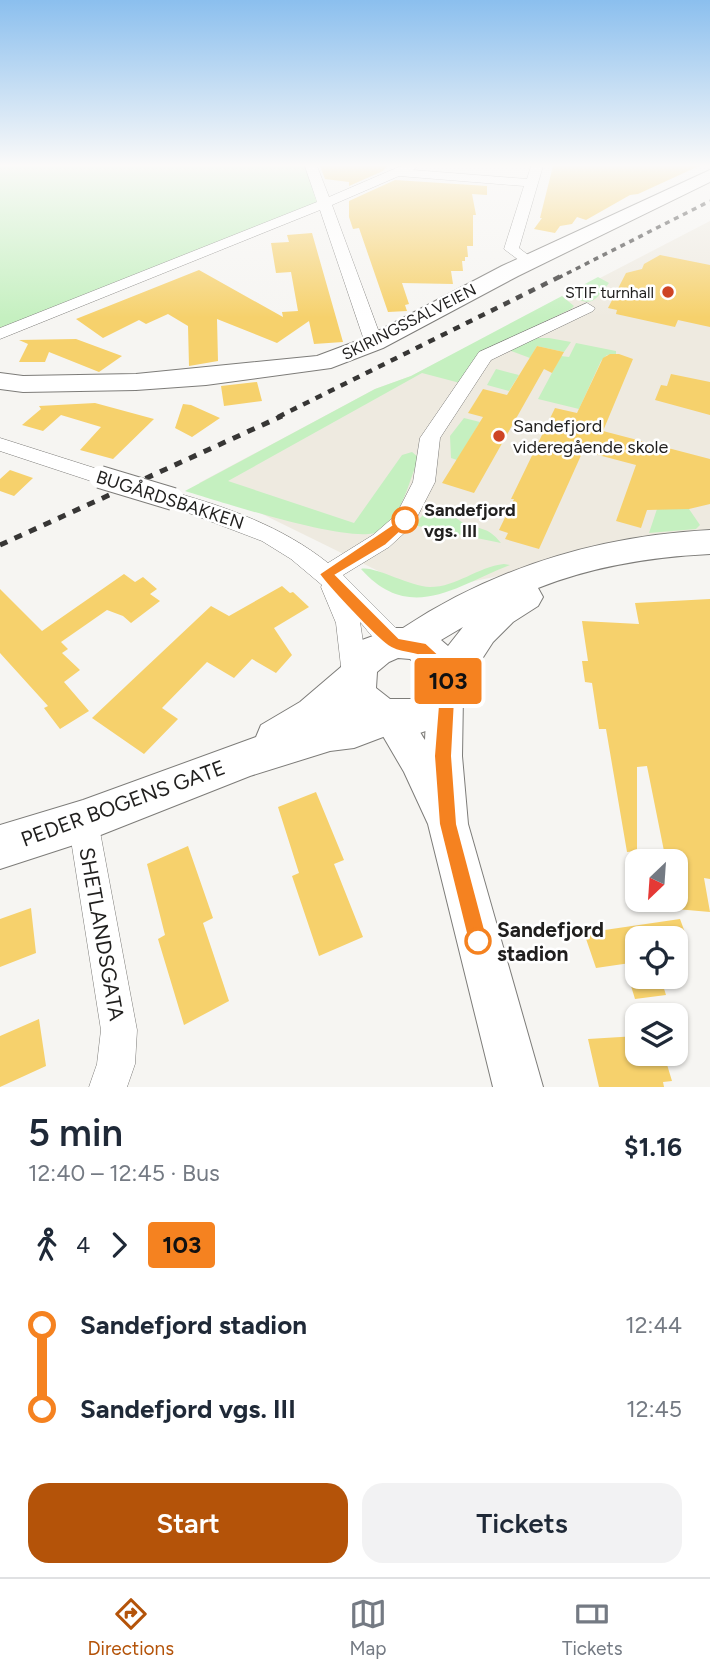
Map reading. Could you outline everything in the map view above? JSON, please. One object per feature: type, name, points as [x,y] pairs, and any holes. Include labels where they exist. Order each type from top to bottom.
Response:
[{"type":"main road","name":"SKIRINGSSALVEIEN","points":[[0,381],[23,384],[94,384],[206,377],[322,363],[374,343],[529,261],[622,217]]},
{"type":"main road","points":[[710,542],[625,550],[549,569],[481,598],[401,643],[369,653],[360,663],[355,676],[362,701],[373,711],[390,718],[420,717],[435,709],[474,637],[486,622],[505,607],[586,573],[633,562],[710,555]]},
{"type":"main road","points":[[401,643],[432,654],[443,666],[447,688]]},
{"type":"main road","name":"PEDER BOGENS GATE","points":[[245,759],[314,714],[355,676]]},
{"type":"main road","name":"PEDER BOGENS GATE","points":[[0,847],[83,821],[245,759],[390,718]]},
{"type":"street","points":[[0,334],[295,217]]},
{"type":"street","points":[[328,217],[374,343]]},
{"type":"street","points":[[521,217],[511,249],[529,261]]},
{"type":"street","points":[[355,676],[348,623],[328,575],[381,541],[405,520],[424,482],[430,438],[485,356],[587,308]]},
{"type":"street","name":"BUGÅRDSBAKKEN","points":[[0,444],[173,499],[257,529],[285,544],[328,575],[401,643]]},
{"type":"street","points":[[447,688],[443,756],[448,824],[518,1087]]},
{"type":"street","points":[[390,718],[417,760],[448,824]]},
{"type":"street","name":"SHETLANDSGATA","points":[[83,821],[119,1030],[116,1065],[108,1087]]},
{"type":"shaded area","name":"Sandefjord videregående skole","points":[[710,221],[710,542],[625,550],[421,592],[199,483],[375,389],[411,376]]},
{"type":"green space","points":[[0,217],[295,217],[0,337]]},
{"type":"green space","points":[[598,277],[609,283],[595,299],[581,301],[566,294]]},
{"type":"green space","points":[[562,296],[574,306],[571,309],[494,346],[460,383],[422,373],[228,481],[354,523],[402,455],[412,452],[418,460],[404,499],[388,525],[380,531],[366,534],[344,533],[316,528],[185,491],[375,389],[411,376]]},
{"type":"green space","points":[[533,338],[571,342],[564,352],[537,346],[530,358],[506,349]]},
{"type":"green space","points":[[576,343],[616,351],[616,354],[607,355],[601,361],[579,409],[538,399],[561,356],[569,357]]},
{"type":"green space","points":[[496,369],[519,375],[509,391],[487,385]]},
{"type":"green space","points":[[464,418],[480,422],[457,460],[451,458],[450,436]]},
{"type":"green space","points":[[657,509],[689,509],[700,525],[696,529],[649,533]]},
{"type":"green space","points":[[442,511],[468,525],[487,531],[501,543],[413,525],[425,513]]},
{"type":"green space","points":[[504,564],[510,565],[452,590],[434,596],[415,597],[397,595],[379,585],[361,569],[374,570],[430,587],[449,584]]},
{"type":"building","points":[[349,217],[473,217],[473,246],[467,246],[468,257],[462,261],[463,271],[451,271],[453,284],[402,283],[409,304],[405,305],[407,311],[388,312],[359,228],[353,229]]},
{"type":"building","points":[[540,217],[592,217],[586,220],[577,217],[572,224],[560,226],[555,233],[534,229]]},
{"type":"building","points":[[312,233],[343,342],[314,344],[309,321],[277,343],[217,319],[218,361],[189,366],[188,326],[168,314],[146,324],[139,320],[103,338],[76,319],[199,270],[283,317],[282,312],[298,311],[291,272],[276,273],[271,243],[289,242],[287,235]]},
{"type":"building","name":"STIF turnhall","points":[[660,255],[710,265],[710,327],[678,320],[675,327],[616,314],[617,310],[608,308],[626,273],[642,269],[644,264]]},
{"type":"building","points":[[76,339],[122,356],[99,372],[49,352],[45,362],[19,362],[28,344],[19,340]]},
{"type":"building","points":[[537,346],[564,352],[552,373],[544,369],[474,493],[442,483],[483,417],[468,413],[483,389],[507,395]]},
{"type":"building","points":[[610,354],[633,359],[603,431],[710,459],[710,504],[689,509],[647,510],[641,528],[616,521],[636,465],[583,451],[539,549],[505,539],[508,533],[499,530],[555,408],[577,413],[603,358]]},
{"type":"building","points":[[671,374],[710,382],[710,415],[655,400],[661,385],[667,386]]},
{"type":"building","points":[[257,382],[262,401],[224,406],[221,386]]},
{"type":"building","points":[[95,403],[154,419],[113,459],[80,450],[101,427],[61,415],[43,431],[22,425],[41,409],[39,406]]},
{"type":"building","points":[[183,404],[220,418],[192,437],[175,428]]},
{"type":"building","points":[[10,470],[33,478],[14,496],[0,491],[0,479]]},
{"type":"building","points":[[124,574],[135,582],[143,577],[157,589],[150,594],[160,601],[131,623],[123,616],[107,610],[61,642],[68,649],[62,653],[80,670],[64,682],[89,711],[60,729],[44,708],[48,706],[0,653],[0,589],[42,631]]},
{"type":"building","points":[[282,586],[309,607],[274,628],[292,655],[276,673],[252,659],[234,678],[207,662],[162,708],[178,719],[144,754],[92,718],[211,606],[229,616]]},
{"type":"building","points":[[710,599],[710,879],[704,878],[710,912],[688,910],[688,849],[664,849],[647,766],[637,767],[637,849],[626,849],[606,729],[599,729],[592,683],[585,682],[582,661],[588,661],[582,621],[639,624],[635,603]]},
{"type":"building","points":[[316,792],[344,860],[334,864],[363,937],[319,956],[292,876],[299,873],[278,807]]},
{"type":"building","points":[[188,846],[213,918],[203,923],[229,1001],[184,1025],[158,939],[165,935],[147,864]]},
{"type":"building","points":[[31,908],[36,953],[0,967],[0,919]]},
{"type":"building","points":[[680,919],[683,926],[632,926]]},
{"type":"building","points":[[625,927],[625,964],[596,968],[584,933]]},
{"type":"building","points":[[632,989],[664,989],[666,995],[635,999]]},
{"type":"building","points":[[39,1019],[46,1066],[0,1087],[0,1036]]},
{"type":"building","points":[[625,1037],[625,1066],[667,1066],[672,1081],[663,1082],[664,1087],[599,1087],[588,1039]]},
{"type":"railway","points":[[558,278],[679,217]]},
{"type":"railway","points":[[278,417],[561,276]]},
{"type":"railway","points":[[0,545],[282,416]]},
{"type":"bus line","name":"103","points":[[405,520],[381,541],[327,574],[395,643],[421,647],[443,666],[448,680],[443,756],[448,824],[478,941]]},
{"type":"place","name":"STIF turnhall","points":[[668,292]]},
{"type":"place","name":"Sandefjord videregående skole","points":[[499,436]]},
{"type":"place","name":"Sandefjord vgs. III","points":[[405,520]]},
{"type":"place","name":"Sandefjord stadion","points":[[478,941]]}]
